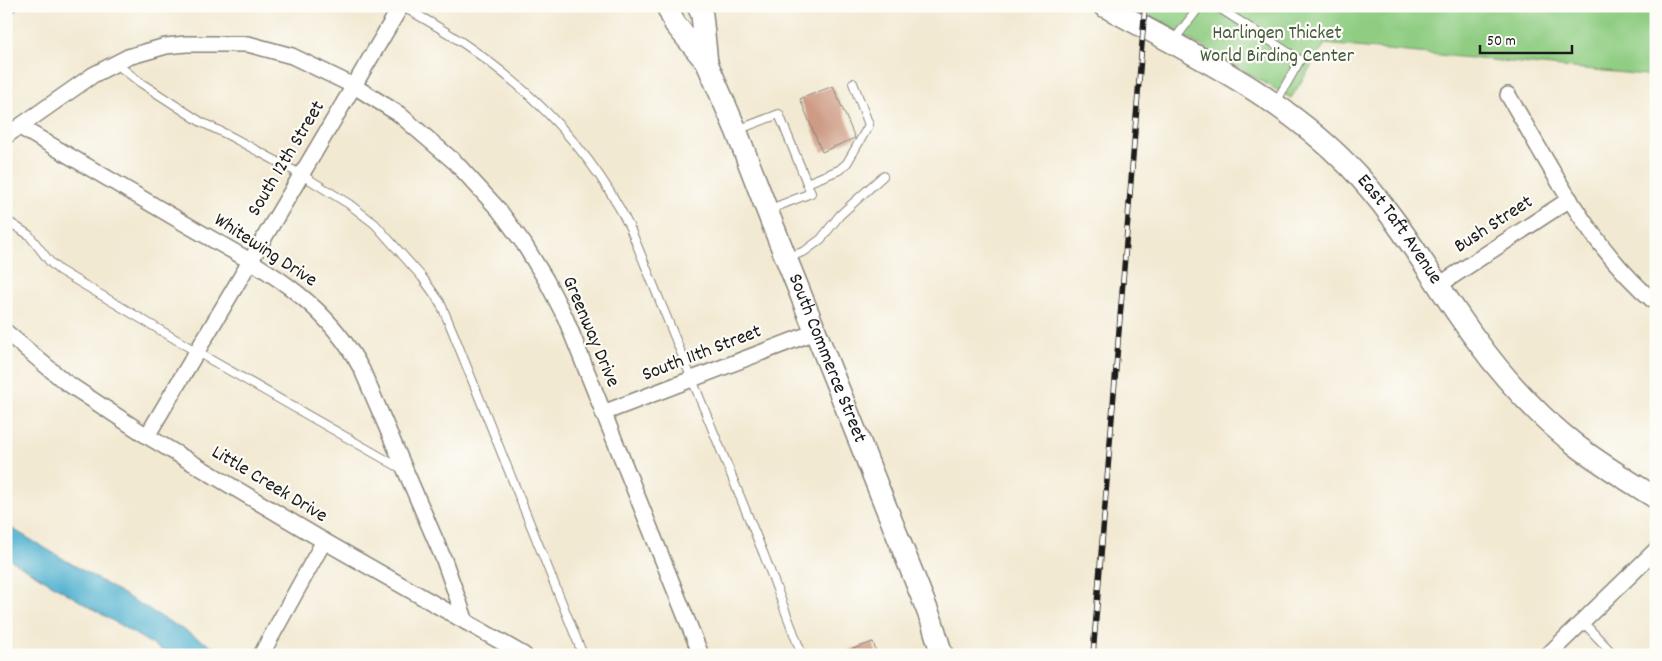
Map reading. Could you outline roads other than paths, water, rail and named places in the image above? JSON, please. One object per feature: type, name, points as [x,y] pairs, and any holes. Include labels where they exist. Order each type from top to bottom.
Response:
[{"type":"main road","name":"South Commerce Street","points":[[668,6],[675,24],[707,63],[736,130],[766,211],[932,622],[942,655]]},
{"type":"main road","name":"South Commerce Street","points":[[698,6],[702,15],[707,63]]},
{"type":"main road","name":"East Taft Avenue","points":[[1104,6],[1206,61],[1276,104],[1310,130],[1349,166],[1384,207],[1440,285],[1478,343],[1539,413],[1576,445],[1613,472],[1656,498]]},
{"type":"street","name":"South 12th Street","points":[[147,436],[401,6]]},
{"type":"street","name":"Greenway Drive","points":[[6,136],[93,75],[128,56],[186,44],[248,44],[292,56],[354,86],[399,114],[449,157],[499,210],[524,244],[546,280],[565,317],[701,655]]},
{"type":"street","points":[[1508,95],[1584,222],[1606,253],[1656,303]]},
{"type":"street","name":"Whitewing Drive","points":[[20,127],[286,283],[328,320],[352,351],[366,379],[444,560],[466,622]]},
{"type":"street","name":"Bush Street","points":[[1440,285],[1570,199]]},
{"type":"street","name":"Little Creek Drive","points":[[6,332],[64,381],[147,436],[324,541],[524,655]]},
{"type":"street","name":"South 11th Street","points":[[603,413],[815,332]]},
{"type":"street","points":[[261,655],[324,541]]},
{"type":"street","points":[[1548,655],[1656,550]]},
{"type":"lane","points":[[6,11],[13,6]]},
{"type":"lane","points":[[401,6],[448,33],[522,87],[547,112],[596,172],[619,205],[764,555],[802,655]]},
{"type":"lane","points":[[1172,43],[1200,6]]},
{"type":"lane","points":[[1216,6],[1300,60],[1276,104]]},
{"type":"lane","points":[[115,63],[141,83],[201,122],[302,175],[349,204],[375,224],[440,302],[498,440],[583,655]]},
{"type":"lane","points":[[807,183],[839,170],[847,163],[869,125],[852,83]]},
{"type":"lane","points":[[736,130],[779,114],[811,193],[766,211]]},
{"type":"lane","points":[[786,258],[805,251],[821,239],[840,215],[884,176]]},
{"type":"lane","points":[[6,220],[29,235],[50,262],[59,270],[197,352],[406,471]]},
{"type":"lane","points":[[1582,621],[1614,655]]},
{"type":"water","points":[[6,525],[226,655],[170,655],[6,557]]},
{"type":"railway","points":[[1093,655],[1145,6]]},
{"type":"park label","name":"Harlingen Thicket World Birding Center","points":[[1277,46]]}]
